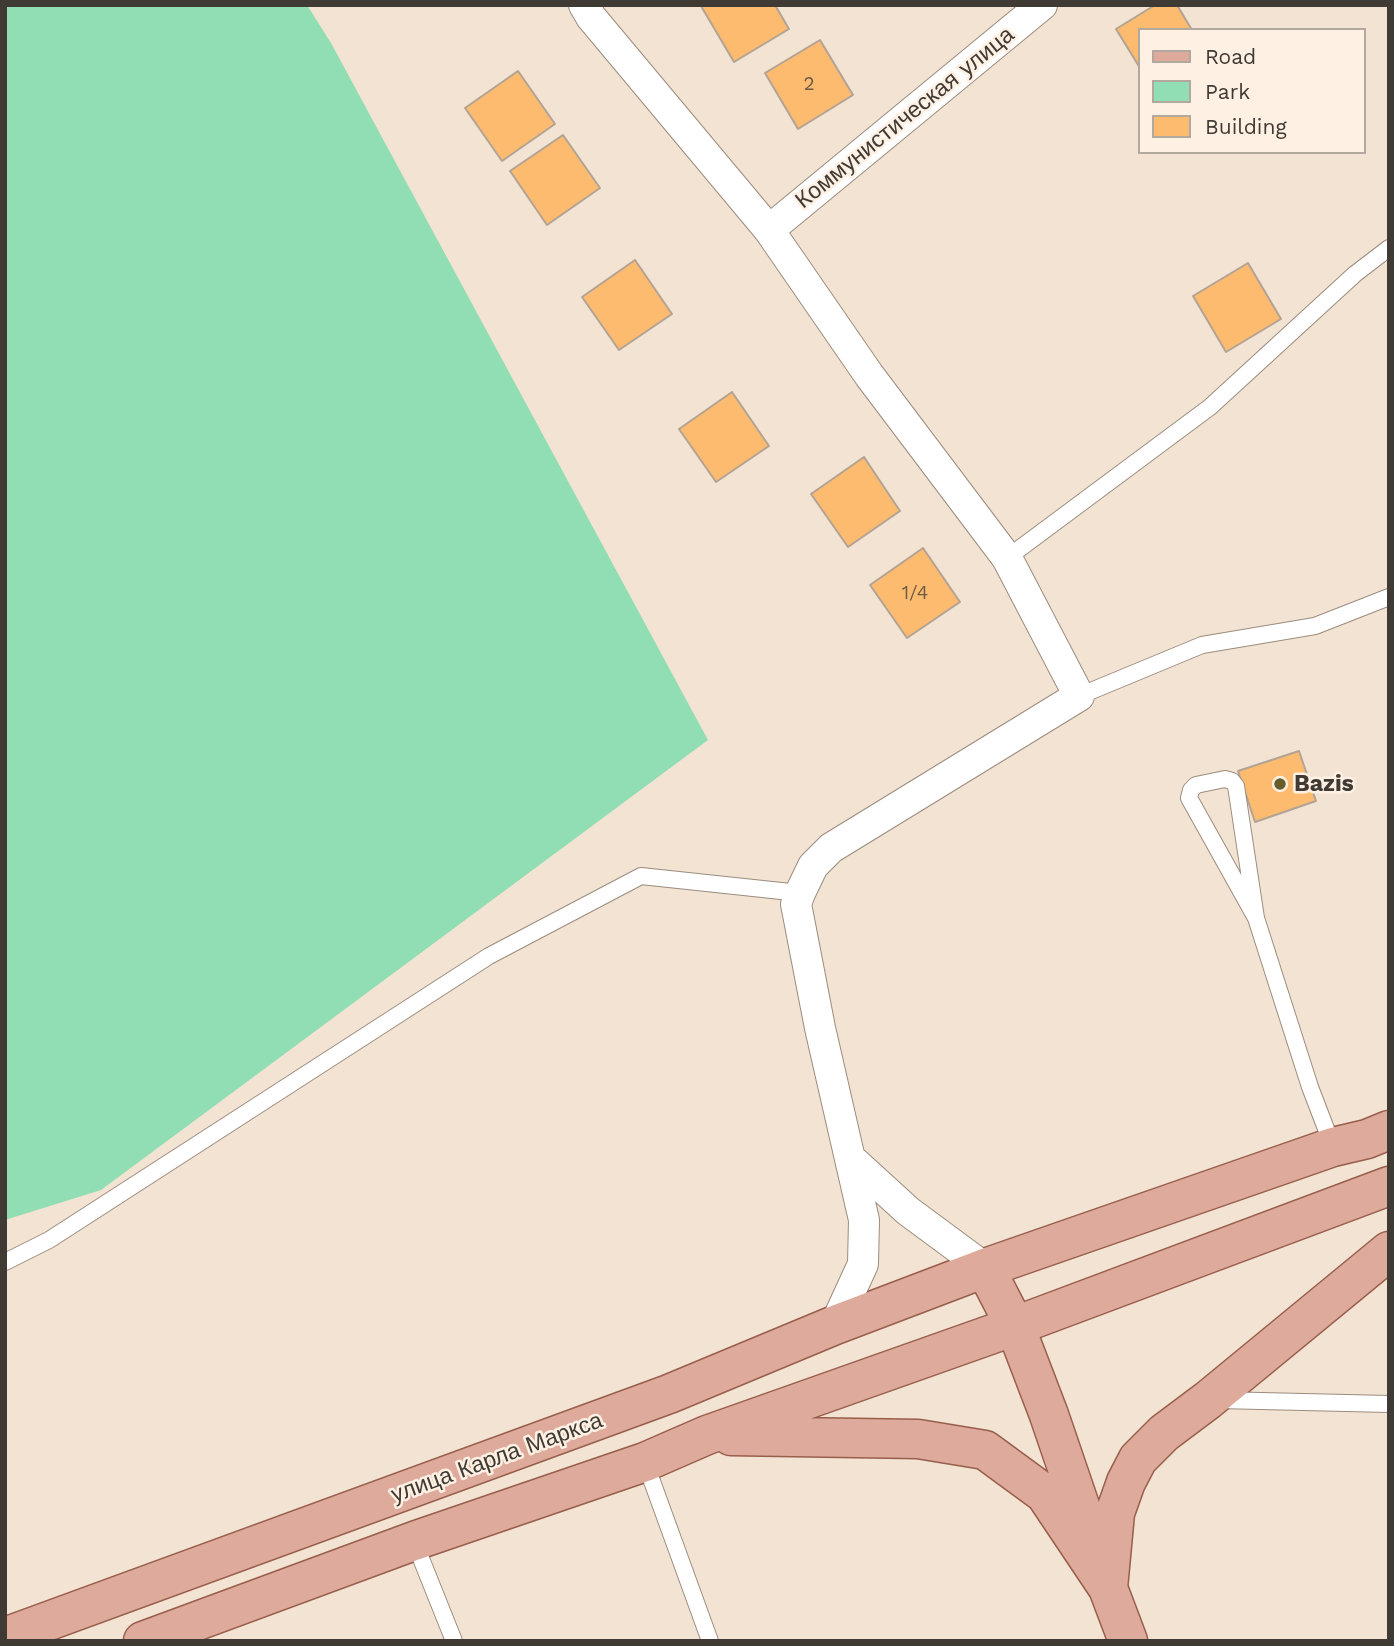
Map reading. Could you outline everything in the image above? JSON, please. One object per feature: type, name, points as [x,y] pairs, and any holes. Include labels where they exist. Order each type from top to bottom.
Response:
[{"type":"main road","name":"улица Карла Маркса","points":[[5,1637],[669,1394],[835,1325],[985,1268],[1389,1130]]},
{"type":"main road","points":[[142,1641],[414,1541],[645,1462],[707,1435],[1015,1326],[1389,1186]]},
{"type":"main road","points":[[1108,1588],[1115,1513],[1138,1459],[1164,1433],[1389,1251]]},
{"type":"main road","points":[[985,1268],[1015,1326],[1128,1641]]},
{"type":"main road","points":[[707,1435],[918,1439],[985,1450],[1045,1494],[1108,1588]]},
{"type":"street","name":"Коммунистическая улица","points":[[769,230],[1042,5]]},
{"type":"street","points":[[594,9],[769,230],[869,375],[1007,558],[1079,696],[831,848],[813,866],[800,892],[796,904],[820,1028],[864,1220],[863,1264],[835,1325]]},
{"type":"street","points":[[850,1158],[908,1211],[985,1268]]},
{"type":"lane","points":[[1007,558],[1210,407],[1355,274],[1389,248]]},
{"type":"lane","points":[[1079,696],[1202,645],[1315,626],[1389,597]]},
{"type":"lane","points":[[1256,918],[1189,798],[1196,785],[1225,779],[1236,786],[1256,918],[1310,1087],[1333,1147]]},
{"type":"lane","points":[[5,1262],[61,1232],[489,956],[641,877],[800,892]]},
{"type":"lane","points":[[1208,1400],[1389,1404]]},
{"type":"lane","points":[[645,1462],[710,1641]]},
{"type":"lane","points":[[414,1541],[454,1641]]},
{"type":"green space","points":[[5,5],[307,5],[331,43],[708,740],[101,1190],[5,1220]]},
{"type":"building","points":[[702,5],[775,5],[789,29],[734,62]]},
{"type":"building","points":[[1155,5],[1177,5],[1191,28],[1138,28],[1138,65],[1116,29]]},
{"type":"building","points":[[820,40],[853,95],[798,129],[765,73]]},
{"type":"building","points":[[518,71],[555,124],[502,161],[465,108]]},
{"type":"building","points":[[563,135],[600,188],[547,225],[510,171]]},
{"type":"building","points":[[635,260],[672,314],[619,350],[582,297]]},
{"type":"building","points":[[1248,263],[1281,319],[1226,352],[1193,296]]},
{"type":"building","points":[[732,392],[769,446],[716,482],[679,429]]},
{"type":"building","points":[[864,457],[900,511],[848,547],[811,494]]},
{"type":"building","points":[[923,548],[960,602],[907,638],[870,585]]},
{"type":"building","points":[[1299,751],[1316,801],[1255,822],[1238,771]]},
{"type":"place","name":"Bazis","points":[[1280,784]]}]
